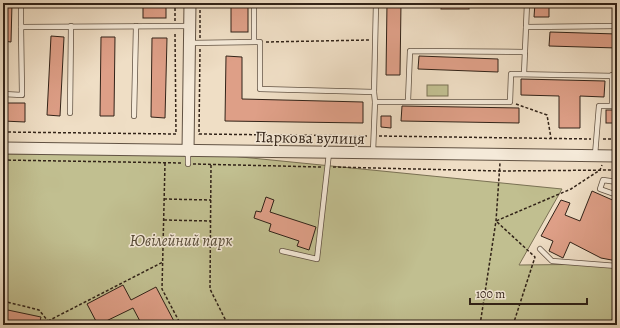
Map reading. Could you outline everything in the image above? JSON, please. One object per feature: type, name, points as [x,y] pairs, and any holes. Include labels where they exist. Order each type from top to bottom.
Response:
[{"type":"street","points":[[188,151],[195,43],[190,26],[190,3]]},
{"type":"street","name":"Паркова вулиця","points":[[3,148],[606,156]]},
{"type":"lane","points":[[3,94],[22,94],[21,3]]},
{"type":"lane","points":[[254,3],[254,41]]},
{"type":"lane","points":[[373,154],[376,3]]},
{"type":"lane","points":[[524,74],[527,3]]},
{"type":"lane","points":[[70,113],[71,26]]},
{"type":"lane","points":[[134,116],[136,26]]},
{"type":"lane","points":[[21,27],[190,26]]},
{"type":"lane","points":[[526,27],[617,26]]},
{"type":"lane","points":[[195,43],[260,42],[260,89],[374,92]]},
{"type":"lane","points":[[408,101],[410,51],[525,52]]},
{"type":"lane","points":[[375,102],[510,102],[511,74],[614,76],[615,106],[599,106],[596,139],[606,156]]},
{"type":"lane","points":[[188,151],[188,164]]},
{"type":"lane","points":[[282,251],[317,258],[329,153]]},
{"type":"lane","points":[[617,182],[603,180],[600,189],[617,195]]},
{"type":"lane","points":[[540,249],[552,261],[617,266]]},
{"type":"path","points":[[3,132],[176,134],[175,3]]},
{"type":"path","points":[[200,3],[195,43],[199,134],[617,139]]},
{"type":"path","points":[[260,42],[376,40]]},
{"type":"path","points":[[510,102],[547,115],[551,138]]},
{"type":"path","points":[[480,325],[496,221],[500,155]]},
{"type":"path","points":[[496,221],[571,189],[600,170],[606,156]]},
{"type":"path","points":[[3,160],[165,163],[162,289],[181,325]]},
{"type":"path","points":[[228,325],[210,289],[211,164],[499,171],[617,170]]},
{"type":"path","points":[[164,199],[211,200]]},
{"type":"path","points":[[164,220],[210,221]]},
{"type":"path","points":[[496,221],[535,257],[514,325]]},
{"type":"path","points":[[48,321],[163,262]]},
{"type":"path","points":[[3,301],[39,310],[50,325]]},
{"type":"path","points":[[602,325],[617,318]]},
{"type":"green space","points":[[427,85],[448,85],[448,96],[427,96]]},
{"type":"green space","name":"Ювілейний парк","points":[[3,154],[211,154],[562,189],[519,265],[617,264],[617,325],[3,325]]},
{"type":"building","points":[[3,3],[12,3],[11,42],[3,41]]},
{"type":"building","points":[[143,3],[166,3],[166,18],[143,18]]},
{"type":"building","points":[[231,3],[248,3],[248,32],[231,32]]},
{"type":"building","points":[[387,3],[401,3],[400,75],[386,75]]},
{"type":"building","points":[[441,3],[469,3],[469,9],[441,9]]},
{"type":"building","points":[[535,3],[549,3],[549,17],[534,17]]},
{"type":"building","points":[[550,32],[617,34],[617,48],[549,46]]},
{"type":"building","points":[[51,36],[64,37],[60,116],[47,115]]},
{"type":"building","points":[[101,37],[115,37],[114,116],[100,116]]},
{"type":"building","points":[[152,38],[167,38],[165,118],[151,117]]},
{"type":"building","points":[[226,56],[242,57],[242,99],[363,102],[363,123],[225,121]]},
{"type":"building","points":[[419,56],[498,59],[498,72],[418,69]]},
{"type":"building","points":[[521,79],[605,81],[604,97],[580,96],[580,128],[559,128],[559,96],[521,95]]},
{"type":"building","points":[[3,103],[25,103],[25,122],[3,121]]},
{"type":"building","points":[[402,106],[519,108],[519,123],[401,121]]},
{"type":"building","points":[[606,110],[617,110],[617,123],[606,123]]},
{"type":"building","points":[[381,116],[391,116],[391,128],[381,127]]},
{"type":"building","points":[[592,191],[617,202],[617,261],[601,258],[570,242],[563,258],[549,251],[553,241],[541,236],[561,200],[570,203],[565,215],[580,221]]},
{"type":"building","points":[[266,197],[274,200],[270,212],[316,227],[309,250],[297,246],[299,241],[269,231],[271,224],[254,218],[256,211],[261,212]]},
{"type":"building","points":[[123,285],[131,300],[156,287],[176,325],[142,325],[133,308],[98,325],[87,304]]},
{"type":"building","points":[[3,309],[41,317],[39,325],[25,325],[3,319]]}]
